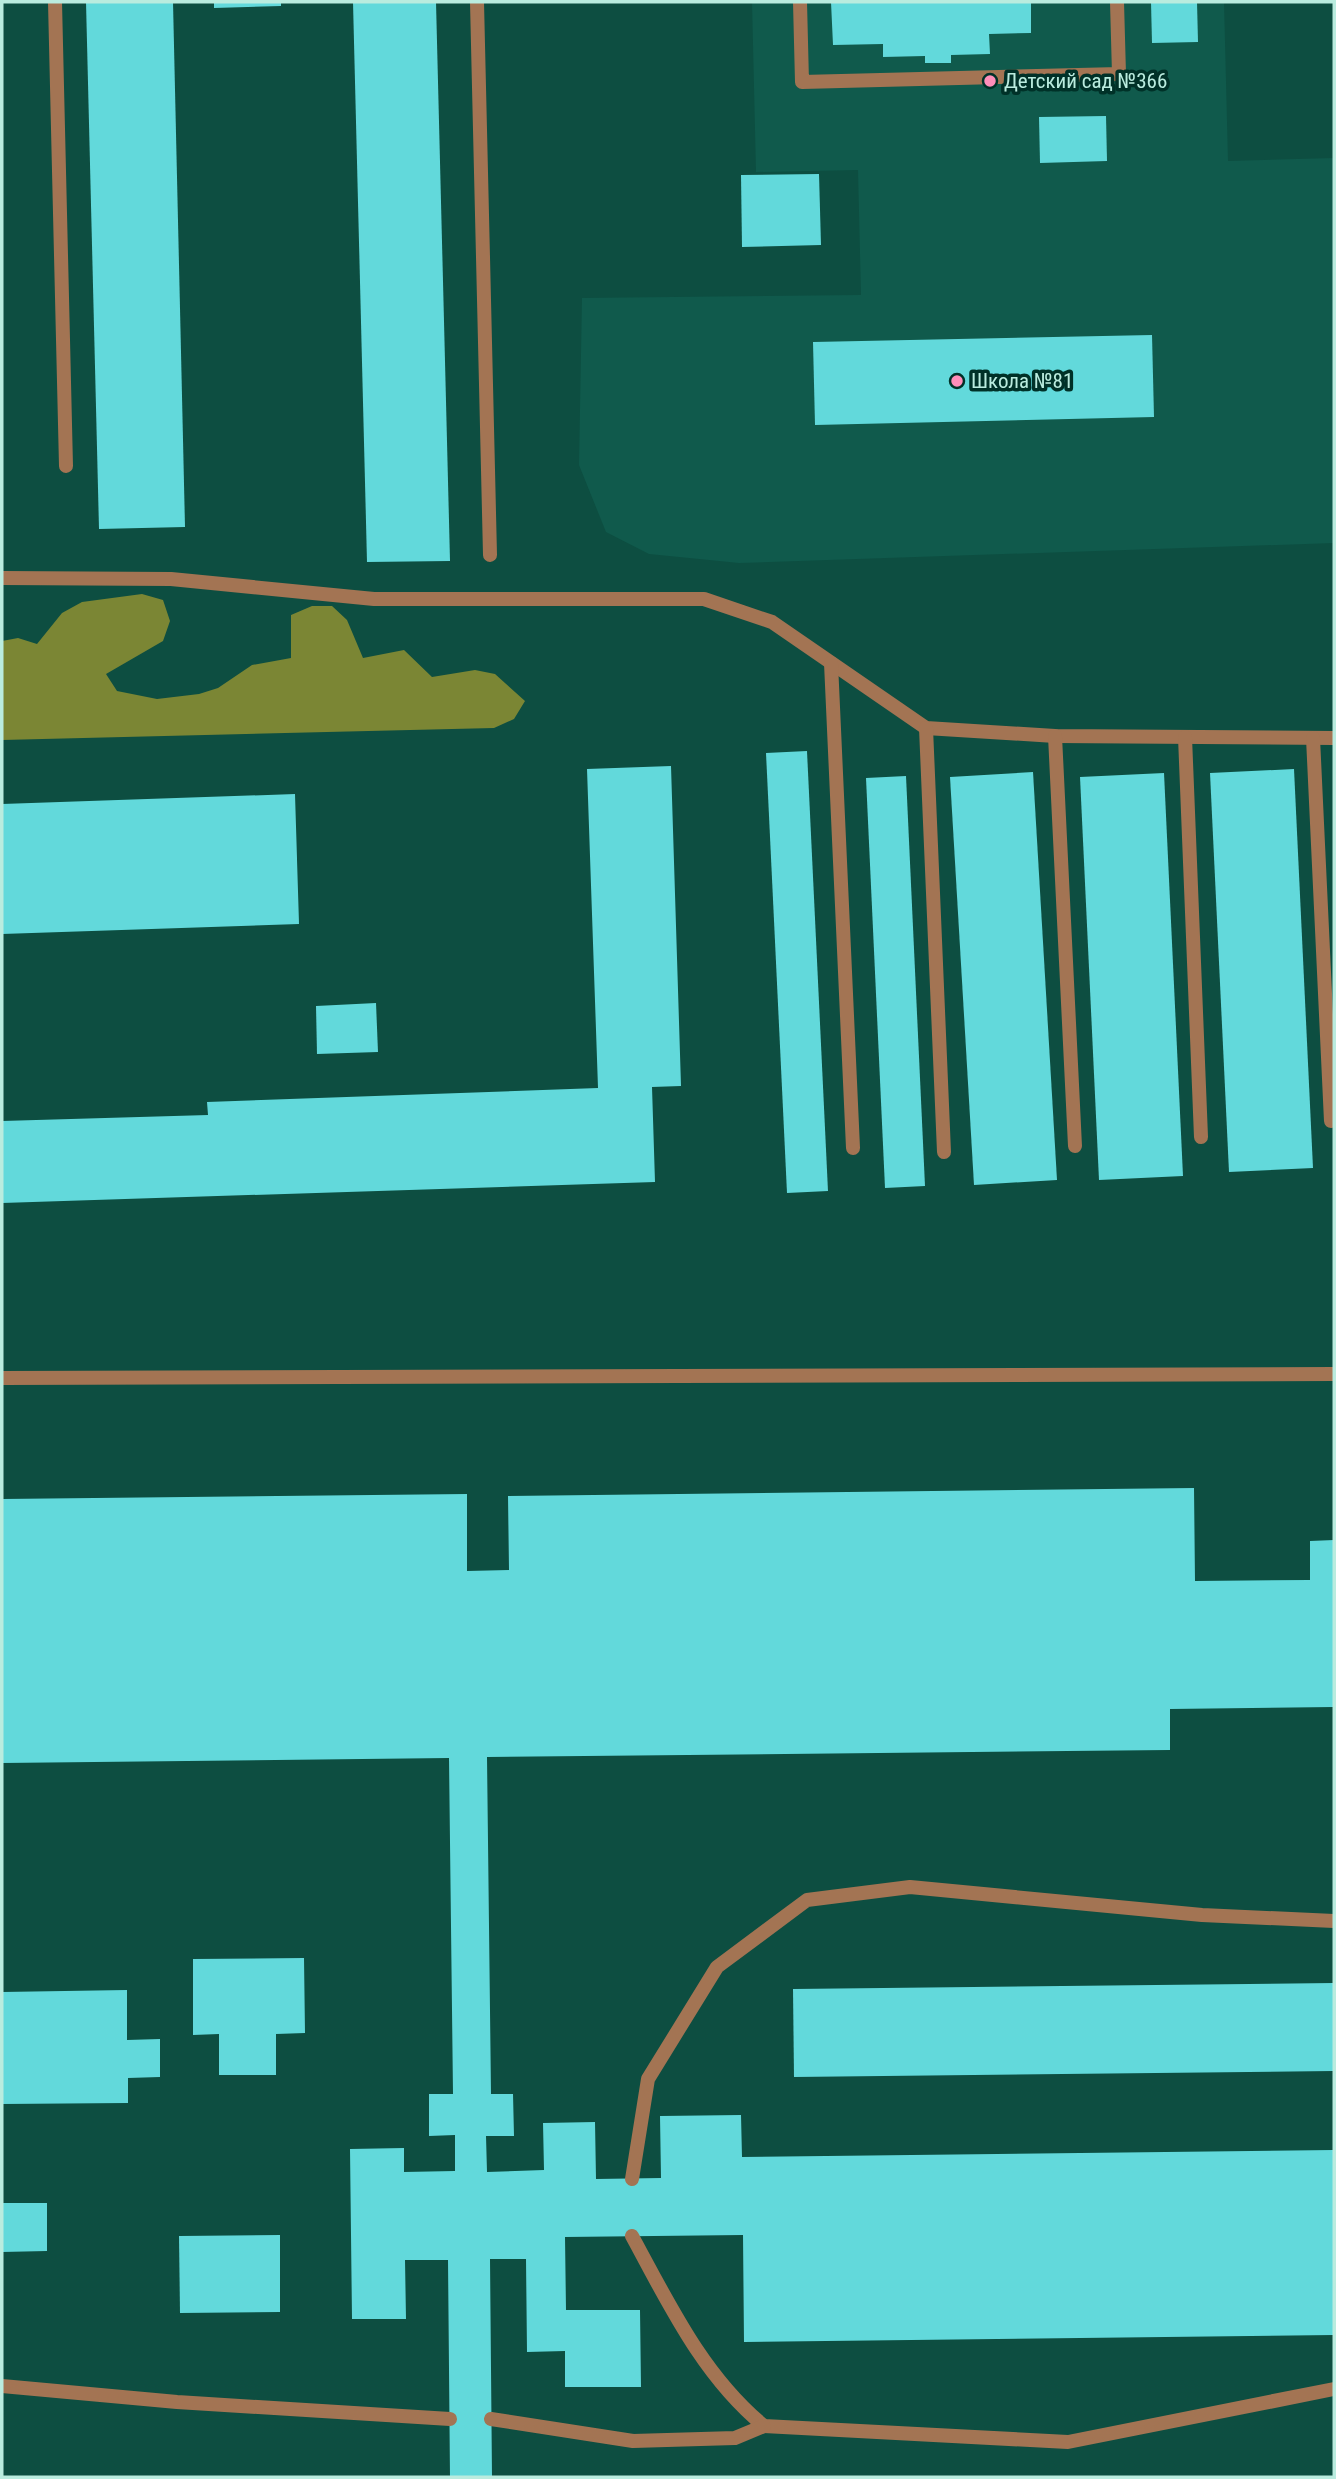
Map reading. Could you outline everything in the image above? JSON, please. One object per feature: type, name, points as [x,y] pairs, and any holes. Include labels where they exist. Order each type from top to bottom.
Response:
[{"type":"lane","points":[[54,2],[66,466]]},
{"type":"lane","points":[[477,2],[490,555]]},
{"type":"lane","points":[[800,2],[802,82],[1119,74],[1117,2]]},
{"type":"lane","points":[[2,578],[171,579],[374,599],[704,599],[772,622],[926,728],[1055,736],[1334,738]]},
{"type":"lane","points":[[831,663],[852,1148]]},
{"type":"lane","points":[[926,728],[944,1152]]},
{"type":"lane","points":[[1055,736],[1075,1146]]},
{"type":"lane","points":[[1185,737],[1201,1137]]},
{"type":"lane","points":[[1313,738],[1331,1121]]},
{"type":"lane","points":[[2,1378],[1334,1374]]},
{"type":"lane","points":[[632,2179],[649,2079],[717,1967],[807,1900],[910,1887],[1202,1915],[1334,1921]]},
{"type":"lane","points":[[632,2236],[686,2336],[741,2407],[764,2426]]},
{"type":"lane","points":[[2,2386],[177,2402],[450,2419]]},
{"type":"lane","points":[[491,2419],[633,2441],[735,2438],[764,2426],[1068,2442],[1334,2389]]},
{"type":"shaded area","name":"Школа №81","points":[[752,2],[1224,2],[1228,161],[1334,158],[1334,543],[739,563],[649,554],[606,532],[579,465],[582,298],[861,295],[858,170],[756,172]]},
{"type":"green space","points":[[142,594],[163,600],[170,621],[163,641],[106,674],[117,691],[157,699],[199,694],[218,688],[252,665],[291,658],[291,615],[312,606],[332,606],[347,620],[363,658],[404,650],[432,677],[475,670],[495,674],[525,701],[514,719],[494,728],[2,740],[2,641],[18,638],[37,644],[62,613],[82,602]]},
{"type":"building","points":[[86,2],[173,2],[185,527],[99,529]]},
{"type":"building","points":[[214,2],[281,2],[281,6],[214,8]]},
{"type":"building","points":[[353,2],[436,2],[450,561],[367,562]]},
{"type":"building","points":[[831,2],[1031,2],[1031,33],[989,34],[990,54],[951,55],[951,63],[925,63],[925,56],[883,57],[883,44],[833,45]]},
{"type":"building","points":[[1151,2],[1197,2],[1198,42],[1152,43]]},
{"type":"building","points":[[1106,116],[1107,161],[1040,163],[1039,117]]},
{"type":"building","points":[[819,174],[821,245],[742,247],[741,175]]},
{"type":"building","points":[[1152,335],[1154,417],[815,425],[813,342]]},
{"type":"building","points":[[807,751],[828,1191],[787,1193],[766,753]]},
{"type":"building","points":[[671,766],[681,1086],[652,1087],[655,1182],[2,1203],[2,1121],[208,1115],[207,1102],[598,1088],[587,769]]},
{"type":"building","points":[[1294,769],[1313,1168],[1229,1172],[1210,773]]},
{"type":"building","points":[[1033,772],[1057,1180],[974,1185],[950,777]]},
{"type":"building","points":[[1164,773],[1183,1176],[1099,1180],[1080,777]]},
{"type":"building","points":[[906,776],[925,1186],[885,1188],[866,778]]},
{"type":"building","points":[[295,794],[299,924],[2,934],[2,804]]},
{"type":"building","points":[[376,1003],[378,1052],[317,1054],[316,1006]]},
{"type":"building","points":[[1194,1488],[1195,1581],[1310,1580],[1310,1541],[1334,1540],[1334,1707],[1170,1709],[1170,1750],[487,1757],[491,2094],[513,2094],[514,2136],[486,2136],[487,2172],[544,2170],[543,2123],[595,2122],[596,2179],[661,2178],[660,2116],[741,2115],[742,2157],[1334,2150],[1334,2335],[744,2342],[743,2235],[565,2237],[566,2310],[640,2310],[641,2387],[565,2387],[565,2351],[527,2352],[526,2259],[490,2259],[492,2477],[450,2477],[448,2260],[405,2260],[406,2319],[352,2319],[350,2149],[404,2148],[404,2172],[455,2171],[455,2135],[429,2136],[429,2094],[453,2094],[449,1758],[2,1763],[2,1499],[467,1494],[467,1571],[509,1570],[508,1496]]},
{"type":"building","points":[[304,1958],[305,2033],[276,2034],[276,2075],[219,2075],[219,2034],[193,2035],[193,1959]]},
{"type":"building","points":[[1334,1983],[1334,2071],[794,2077],[793,1989]]},
{"type":"building","points":[[127,1990],[127,2040],[160,2039],[160,2077],[128,2078],[128,2103],[2,2104],[2,1992]]},
{"type":"building","points":[[2,2203],[47,2203],[47,2251],[2,2252]]},
{"type":"building","points":[[280,2235],[280,2312],[180,2313],[179,2236]]},
{"type":"place","name":"Детский сад №366","points":[[990,81]]},
{"type":"place","name":"Школа №81","points":[[957,381]]}]
